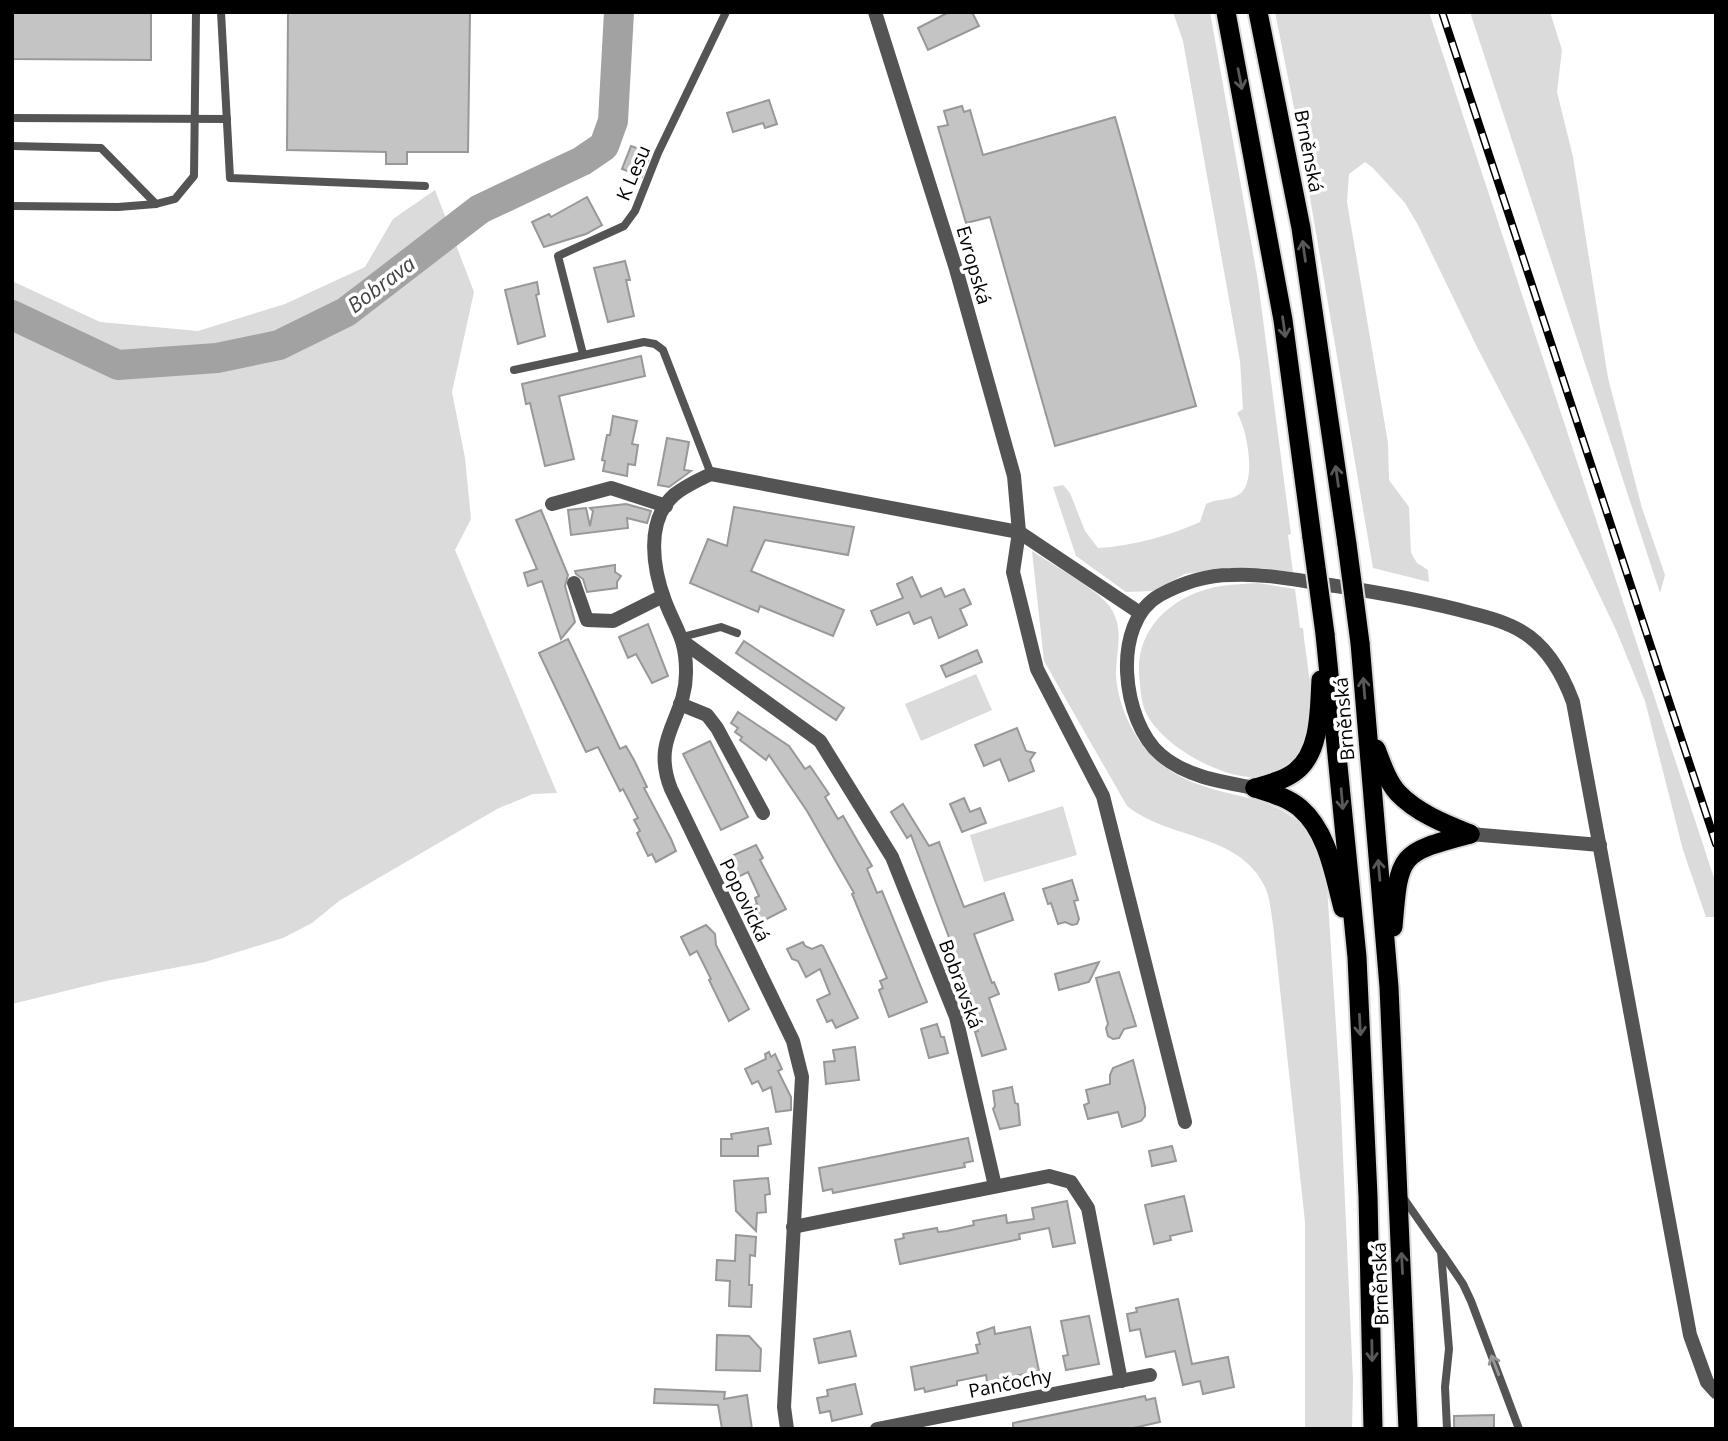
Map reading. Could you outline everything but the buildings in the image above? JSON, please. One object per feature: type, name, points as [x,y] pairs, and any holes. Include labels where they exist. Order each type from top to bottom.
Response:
[{"type":"highway","name":"Brněnská","points":[[1226,12],[1279,296],[1325,634],[1357,957],[1368,1196],[1373,1429]]},
{"type":"highway","name":"Brněnská","points":[[1258,12],[1301,228],[1360,643],[1389,987],[1408,1429]]},
{"type":"highway","points":[[1255,788],[1294,772],[1308,757],[1318,720],[1325,634]]},
{"type":"highway","points":[[1368,732],[1384,770],[1399,794],[1424,813],[1470,834]]},
{"type":"highway","points":[[1255,788],[1292,803],[1307,815],[1316,828],[1329,857],[1357,957]]},
{"type":"highway","points":[[1389,987],[1397,883],[1402,866],[1425,846],[1470,834]]},
{"type":"street","name":"Evropská","points":[[875,12],[956,269],[1010,463],[1019,532]]},
{"type":"street","points":[[552,504],[611,488],[666,506],[684,487],[711,474],[1019,532],[1140,612]]},
{"type":"street","name":"Popovická","points":[[666,506],[660,518],[654,552],[655,566],[663,596],[683,640],[686,684],[664,747],[666,778],[793,1041],[802,1077],[783,1407],[787,1429]]},
{"type":"street","points":[[1019,532],[1013,572],[1037,669],[1103,796],[1185,1122]]},
{"type":"street","points":[[1255,788],[1213,780],[1181,767],[1158,752],[1145,736],[1132,698],[1128,670],[1130,635],[1140,612],[1158,596],[1190,581],[1217,575],[1258,575],[1376,592],[1443,606],[1519,629],[1542,648],[1569,691],[1690,1335],[1707,1382],[1716,1392]]},
{"type":"street","points":[[574,583],[587,620],[612,621],[663,596]]},
{"type":"street","name":"Bobravská","points":[[683,640],[820,741],[892,857],[956,1017],[995,1186]]},
{"type":"street","points":[[680,704],[707,715],[717,728],[763,813]]},
{"type":"street","points":[[1470,834],[1600,845]]},
{"type":"street","points":[[793,1227],[1049,1175],[1072,1182],[1088,1208],[1121,1381]]},
{"type":"street","name":"Pančochy","points":[[877,1429],[1150,1375]]},
{"type":"lane","points":[[12,206],[118,207],[156,204],[175,199],[194,176],[196,12]]},
{"type":"lane","points":[[221,12],[230,178],[425,186]]},
{"type":"lane","name":"K Lesu","points":[[583,354],[558,256],[624,226],[635,211],[658,153],[726,12]]},
{"type":"lane","points":[[12,118],[227,119]]},
{"type":"lane","points":[[12,146],[101,148],[156,204]]},
{"type":"lane","points":[[514,370],[644,342],[654,344],[663,351],[711,474]]},
{"type":"lane","points":[[683,640],[720,627],[737,633]]},
{"type":"lane","points":[[1398,1191],[1463,1284],[1519,1429]]},
{"type":"lane","points":[[1441,1252],[1449,1349],[1445,1387],[1447,1429]]},
{"type":"shaded area","points":[[1173,12],[1210,12],[1258,281],[1291,534],[1288,535],[1293,572],[1261,568],[1204,571],[1185,574],[1153,591],[1126,592],[1076,556],[1053,487],[1063,485],[1070,493],[1085,531],[1098,548],[1150,540],[1200,522],[1206,504],[1238,495],[1249,476],[1247,441],[1237,413],[1243,409],[1240,361],[1183,41]]},
{"type":"shaded area","points":[[1275,12],[1429,12],[1716,884],[1716,917],[1706,917],[1683,850],[1645,701],[1616,630],[1528,445],[1418,225],[1405,203],[1365,162],[1349,174],[1347,202],[1388,443],[1389,480],[1409,507],[1411,553],[1417,563],[1428,570],[1429,582],[1373,568],[1299,133]]},
{"type":"shaded area","points":[[1470,12],[1550,12],[1562,50],[1557,92],[1573,157],[1608,378],[1642,508],[1665,575],[1660,593]]},
{"type":"shaded area","points":[[435,190],[474,292],[452,392],[465,458],[471,519],[455,550],[557,793],[533,794],[497,809],[339,901],[312,923],[283,938],[205,962],[106,981],[12,1004],[12,281],[100,322],[198,331],[285,304],[365,267],[393,219]]},
{"type":"shaded area","points":[[1032,551],[1085,585],[1104,600],[1115,615],[1119,639],[1116,674],[1119,695],[1130,725],[1148,752],[1173,772],[1200,785],[1280,809],[1301,824],[1317,849],[1327,886],[1340,1089],[1353,1381],[1352,1429],[1305,1429],[1305,1222],[1273,924],[1267,891],[1254,869],[1239,856],[1144,817],[1127,806],[1044,661]]},
{"type":"shaded area","points":[[1258,583],[1295,589],[1300,628],[1303,628],[1311,709],[1307,740],[1298,758],[1283,769],[1253,777],[1236,775],[1205,764],[1163,735],[1145,711],[1139,674],[1144,641],[1152,627],[1174,604],[1204,590],[1226,585]]},
{"type":"shaded area","points":[[976,674],[992,710],[921,741],[905,704]]},
{"type":"shaded area","points":[[1063,806],[1077,855],[984,882],[970,835]]},
{"type":"waterway","name":"Bobrava","points":[[12,315],[118,365],[217,358],[279,345],[346,312],[480,209],[582,161],[604,146],[613,121],[619,12]]},
{"type":"railway","points":[[1442,12],[1716,844]]}]
